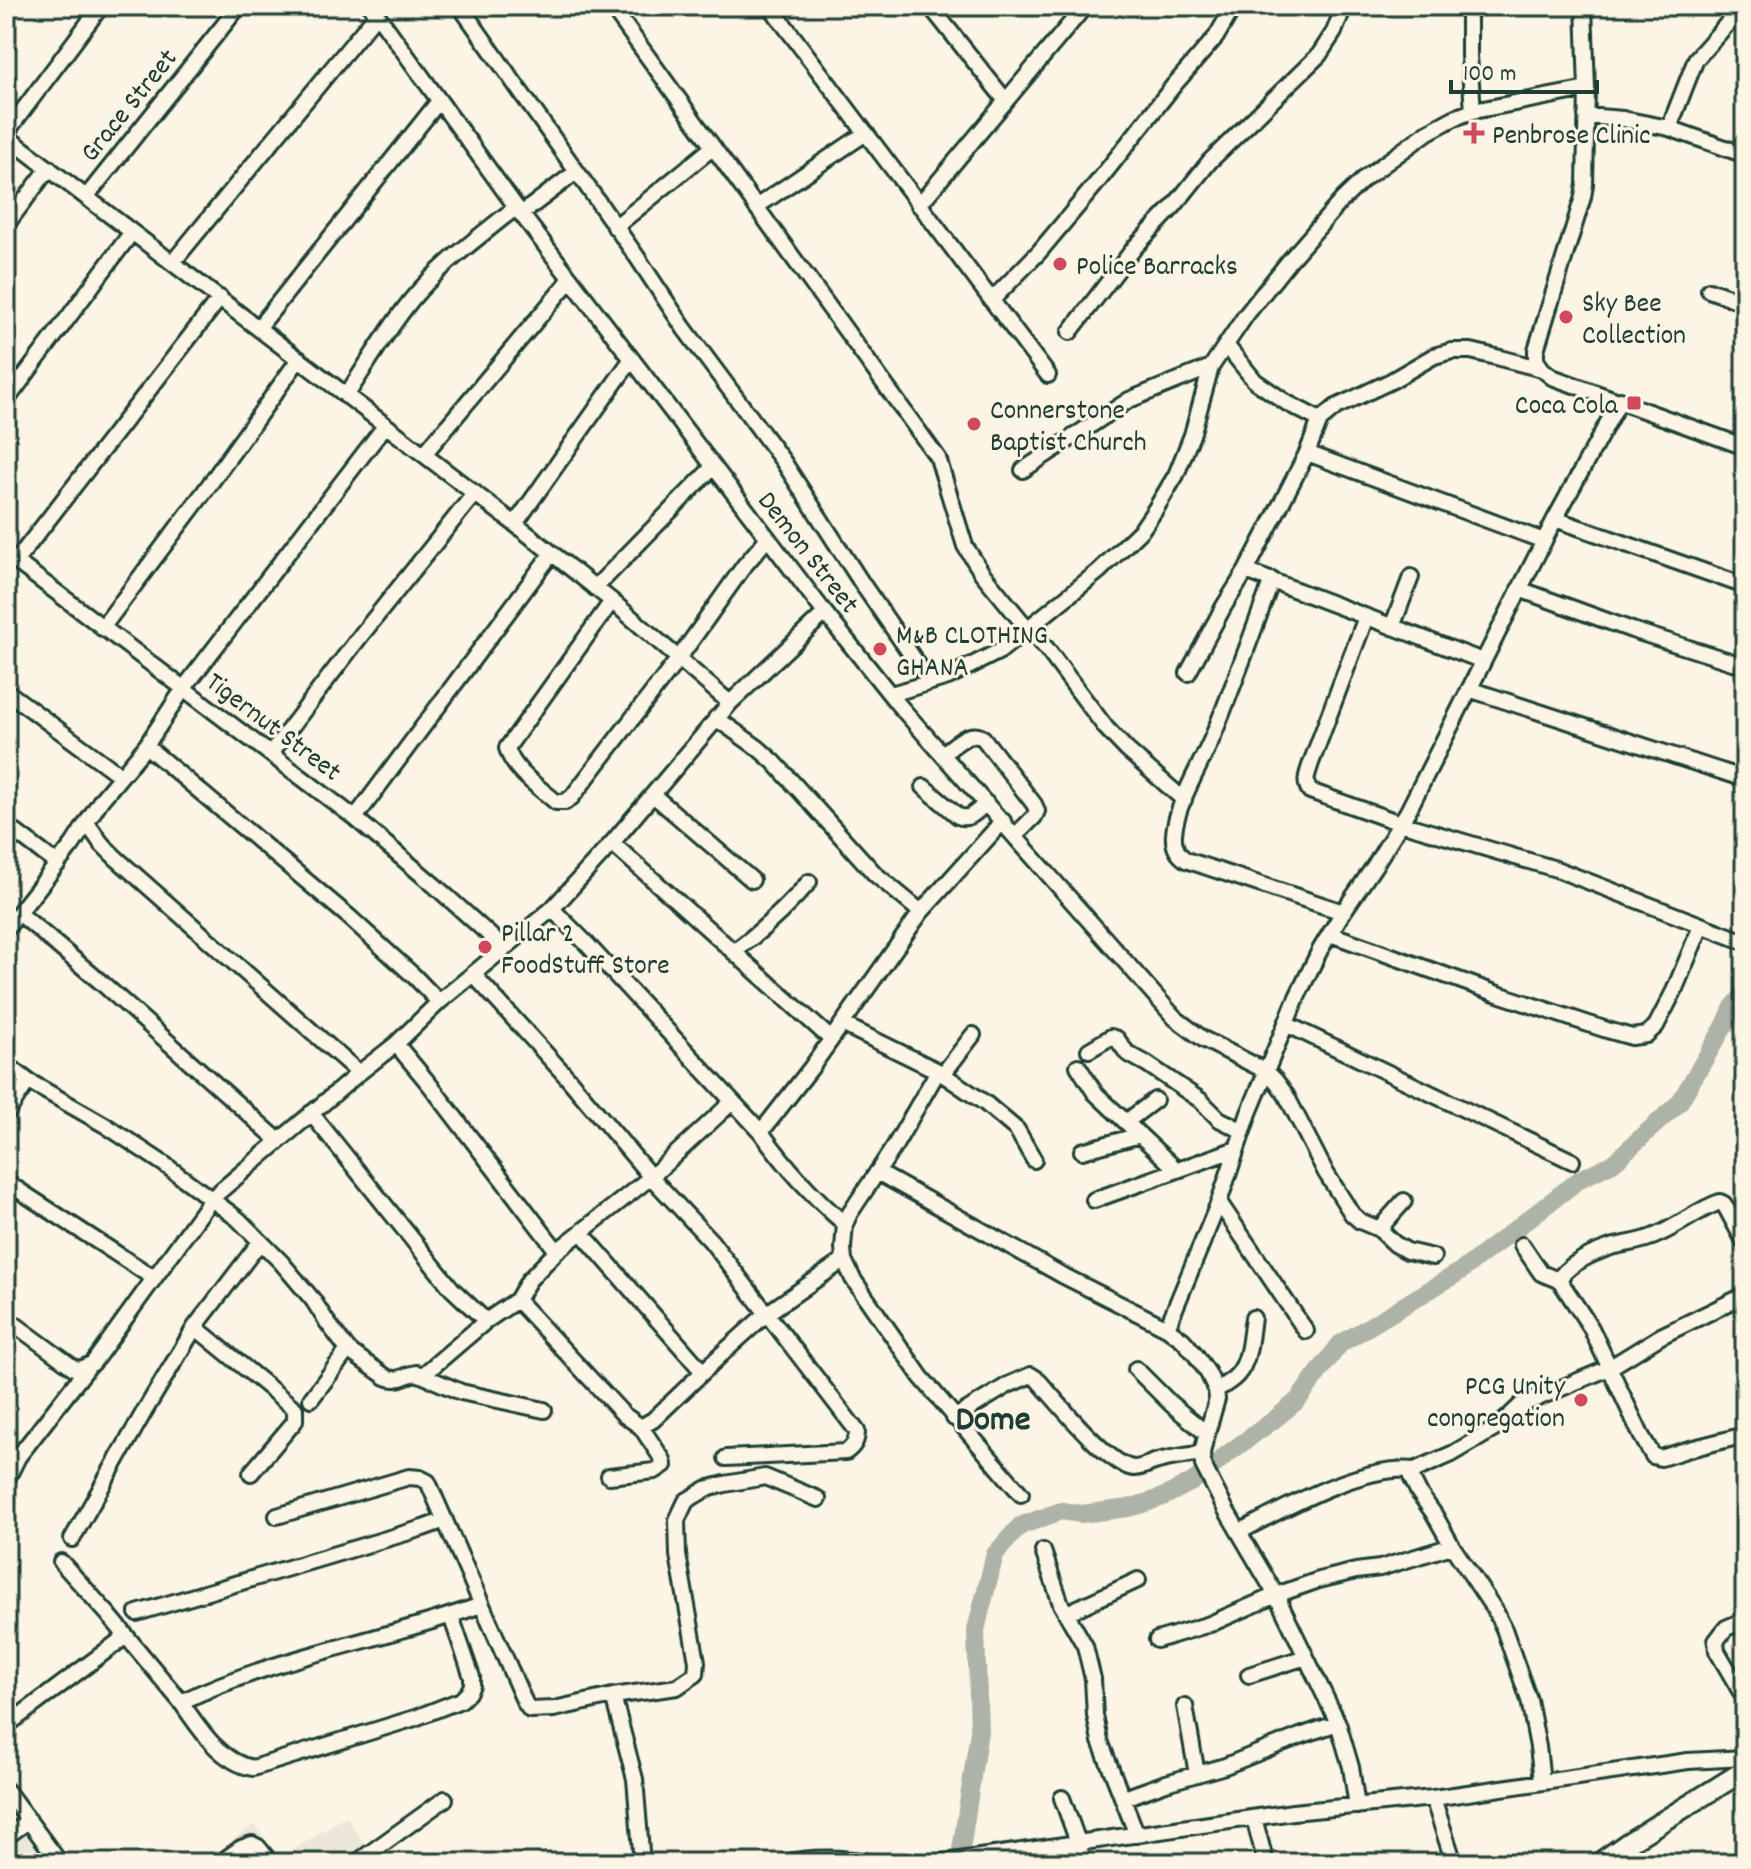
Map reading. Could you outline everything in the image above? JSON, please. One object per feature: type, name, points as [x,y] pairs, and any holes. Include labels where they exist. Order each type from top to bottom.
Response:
[{"type":"main road","points":[[1599,1863],[1745,1770]]},
{"type":"street","points":[[101,6],[6,134],[552,553],[730,703]]},
{"type":"street","name":"Grace Street","points":[[87,196],[239,6]]},
{"type":"street","points":[[460,6],[684,328],[783,461],[930,682]]},
{"type":"street","points":[[611,6],[938,458],[965,546],[982,573],[1046,648],[1106,728],[1184,800]]},
{"type":"street","points":[[770,6],[1048,375]]},
{"type":"street","points":[[930,6],[1006,101]]},
{"type":"street","points":[[992,300],[1039,252],[1096,184],[1216,37],[1234,6]]},
{"type":"street","points":[[1070,332],[1135,247],[1174,206],[1210,161],[1319,55],[1334,32],[1344,6]]},
{"type":"street","points":[[1469,6],[1473,111]]},
{"type":"street","points":[[1584,6],[1587,89],[1583,197],[1536,350],[1536,360],[1552,377],[1745,447]]},
{"type":"street","points":[[1669,128],[1696,59],[1728,23],[1737,6]]},
{"type":"street","points":[[173,262],[374,10]]},
{"type":"street","name":"Demon Street","points":[[374,10],[570,280],[767,539],[891,694],[1175,1018],[1203,1039],[1266,1071]]},
{"type":"street","points":[[919,205],[1006,101],[1076,10]]},
{"type":"street","points":[[891,694],[965,669],[1000,651],[1118,554],[1142,529],[1176,475],[1192,435],[1211,367],[1246,315],[1289,261],[1353,189],[1442,123],[1473,111],[1587,89]]},
{"type":"street","points":[[259,327],[439,101]]},
{"type":"street","points":[[1586,116],[1669,128],[1745,155]]},
{"type":"street","points":[[756,207],[866,133]]},
{"type":"street","points":[[615,227],[712,148]]},
{"type":"street","points":[[6,225],[49,168]]},
{"type":"street","points":[[346,396],[397,319],[436,273],[518,210],[576,172]]},
{"type":"street","points":[[6,401],[132,232]]},
{"type":"street","points":[[424,454],[570,280]]},
{"type":"street","points":[[1709,290],[1745,303]]},
{"type":"street","points":[[11,557],[220,298]]},
{"type":"street","points":[[1226,345],[1255,381],[1287,403],[1320,420]]},
{"type":"street","points":[[1188,673],[1246,571],[1307,453],[1320,420],[1336,407],[1434,356],[1452,351],[1471,351],[1542,369]]},
{"type":"street","points":[[102,628],[299,359]]},
{"type":"street","points":[[515,524],[631,360]]},
{"type":"street","points":[[1023,470],[1129,400],[1211,367]]},
{"type":"street","points":[[1167,1328],[1297,997],[1330,934],[1424,780],[1555,519],[1620,400]]},
{"type":"street","points":[[6,929],[58,864],[101,800],[146,746],[184,688],[385,426]]},
{"type":"street","points":[[1307,453],[1544,541]]},
{"type":"street","points":[[595,588],[713,467]]},
{"type":"street","points":[[271,753],[475,493]]},
{"type":"street","points":[[1555,519],[1745,586]]},
{"type":"street","points":[[612,601],[507,748],[515,765],[556,802],[565,802],[572,797],[767,539]]},
{"type":"street","points":[[355,818],[552,553]]},
{"type":"street","name":"Tigernut Street","points":[[11,557],[355,818],[504,948]]},
{"type":"street","points":[[1246,571],[1483,661]]},
{"type":"street","points":[[1392,627],[1411,577]]},
{"type":"street","points":[[1272,580],[1212,738],[1184,800],[1174,829],[1175,848],[1180,855],[1202,866],[1343,912]]},
{"type":"street","points":[[1519,589],[1745,666]]},
{"type":"street","points":[[6,1481],[12,1453],[99,1357],[212,1198],[552,909],[612,843],[716,718],[825,613]]},
{"type":"street","points":[[1366,617],[1311,763],[1306,779],[1310,791],[1400,823],[1556,869],[1745,942]]},
{"type":"street","points":[[1469,689],[1745,779]]},
{"type":"street","points":[[6,691],[121,776]]},
{"type":"street","points":[[716,718],[774,762],[875,874],[921,912]]},
{"type":"street","points":[[942,754],[969,735],[976,734],[983,738],[1037,811],[1015,836]]},
{"type":"street","points":[[146,746],[348,916],[439,1002]]},
{"type":"street","points":[[924,787],[963,819],[986,803]]},
{"type":"street","points":[[653,795],[752,880]]},
{"type":"street","points":[[761,1132],[789,1098],[921,912],[1003,821]]},
{"type":"street","points":[[87,823],[116,858],[359,1073]]},
{"type":"street","points":[[6,825],[58,864]]},
{"type":"street","points":[[612,843],[831,1039]]},
{"type":"street","points":[[735,951],[770,924],[809,882]]},
{"type":"street","points":[[552,909],[761,1132],[803,1185],[845,1224]]},
{"type":"street","points":[[19,913],[279,1141]]},
{"type":"street","points":[[1330,934],[1498,994],[1632,1037],[1646,1035],[1656,1026],[1701,926]]},
{"type":"street","points":[[473,974],[711,1241],[857,1431],[853,1447],[846,1452],[726,1458]]},
{"type":"street","points":[[842,1024],[940,1072],[1001,1115],[1017,1130],[1034,1160]]},
{"type":"street","points":[[1286,1024],[1572,1161]]},
{"type":"street","points":[[973,1035],[940,1072],[858,1198],[845,1224],[844,1260],[853,1279],[904,1353],[954,1418],[1021,1494]]},
{"type":"street","points":[[1089,1050],[1111,1037],[1117,1039],[1127,1053],[1200,1100],[1219,1119],[1243,1131]]},
{"type":"street","points":[[396,1044],[557,1251]]},
{"type":"street","points":[[6,1064],[28,1081],[105,1125],[238,1219],[313,1300],[348,1350],[391,1379],[400,1379],[411,1373],[424,1374],[461,1392],[544,1410]]},
{"type":"street","points":[[1078,1066],[1095,1093],[1177,1170]]},
{"type":"street","points":[[1266,1071],[1286,1095],[1326,1173],[1352,1214],[1379,1229],[1407,1251],[1433,1257]]},
{"type":"street","points":[[6,1114],[28,1081]]},
{"type":"street","points":[[1126,1122],[1155,1100]]},
{"type":"street","points":[[424,1374],[486,1321],[517,1300],[529,1280],[557,1251],[651,1177],[732,1102]]},
{"type":"street","points":[[311,1113],[452,1289],[486,1321]]},
{"type":"street","points":[[1082,1151],[1140,1135]]},
{"type":"street","points":[[1094,1200],[1236,1149]]},
{"type":"street","points":[[877,1172],[1049,1269],[1167,1328],[1195,1354],[1216,1390],[1215,1411],[1202,1459],[1212,1485],[1276,1595],[1338,1723],[1351,1767],[1357,1806]]},
{"type":"street","points":[[6,1182],[154,1278]]},
{"type":"street","points":[[1379,1229],[1404,1201]]},
{"type":"street","points":[[1219,1202],[1306,1331]]},
{"type":"street","points":[[1558,1280],[1569,1269],[1595,1254],[1657,1236],[1716,1203],[1724,1204],[1745,1243]]},
{"type":"street","points":[[581,1232],[703,1372]]},
{"type":"street","points":[[72,1539],[195,1327],[260,1242]]},
{"type":"street","points":[[1522,1245],[1541,1273],[1558,1280],[1591,1328],[1641,1435],[1657,1458],[1745,1435]]},
{"type":"street","points":[[641,1427],[653,1420],[766,1314],[844,1260]]},
{"type":"street","points":[[1239,1532],[1335,1486],[1384,1471],[1415,1470],[1452,1454],[1479,1440],[1531,1400],[1609,1368],[1650,1342],[1745,1295]]},
{"type":"street","points":[[517,1300],[624,1415],[641,1427],[663,1460],[664,1465],[655,1471],[609,1476]]},
{"type":"street","points":[[6,1318],[74,1368],[88,1367]]},
{"type":"street","points":[[1216,1390],[1237,1376],[1241,1369],[1253,1318]]},
{"type":"street","points":[[195,1327],[295,1409],[295,1421],[251,1473]]},
{"type":"street","points":[[311,1399],[348,1350]]},
{"type":"street","points":[[1136,1369],[1207,1434]]},
{"type":"street","points":[[954,1418],[1008,1385],[1031,1375],[1094,1443],[1127,1467],[1136,1468],[1161,1460],[1202,1459]]},
{"type":"street","points":[[1415,1470],[1411,1477],[1414,1484],[1504,1629],[1529,1700],[1542,1781]]},
{"type":"street","points":[[277,1516],[409,1477],[428,1482],[530,1710],[554,1709],[613,1696],[677,1687],[696,1674],[697,1662],[676,1529],[686,1501],[706,1489],[765,1477],[818,1499]]},
{"type":"street","points":[[137,1613],[445,1520]]},
{"type":"street","points":[[1157,1640],[1210,1624],[1319,1580],[1380,1568],[1452,1546]]},
{"type":"street","points":[[1043,1551],[1061,1604],[1085,1646],[1093,1679],[1100,1741],[1137,1835]]},
{"type":"street","points":[[61,1562],[229,1760],[253,1768],[415,1718],[461,1700],[472,1685],[470,1668],[451,1616]]},
{"type":"street","points":[[1067,1613],[1138,1580]]},
{"type":"street","points":[[181,1702],[243,1676],[481,1605]]},
{"type":"street","points":[[1745,1620],[1726,1628],[1716,1641],[1717,1651],[1745,1699]]},
{"type":"street","points":[[6,1726],[126,1636]]},
{"type":"street","points":[[1249,1675],[1306,1657]]},
{"type":"street","points":[[613,1696],[635,1779],[642,1863]]},
{"type":"street","points":[[1185,1706],[1197,1774]]},
{"type":"street","points":[[1124,1798],[1225,1766],[1338,1723]]},
{"type":"street","points":[[938,1863],[1688,1761],[1745,1758]]},
{"type":"street","points":[[6,1790],[60,1863]]},
{"type":"street","points":[[1062,1798],[1083,1863]]},
{"type":"street","points":[[1433,1798],[1454,1863]]},
{"type":"street","points":[[356,1863],[445,1799]]},
{"type":"street","points":[[1254,1818],[1266,1863]]},
{"type":"street","points":[[6,1837],[29,1820]]},
{"type":"street","points":[[220,1863],[252,1844],[271,1863]]},
{"type":"street","points":[[784,1863],[854,1860],[875,1863]]},
{"type":"shaded area","points":[[6,1789],[63,1863],[6,1863]]},
{"type":"shaded area","points":[[346,1816],[366,1846],[375,1841],[391,1863],[203,1863],[254,1824],[280,1859]]},
{"type":"waterway","points":[[961,1850],[979,1731],[976,1630],[995,1554],[1020,1526],[1061,1511],[1082,1514],[1128,1508],[1165,1496],[1192,1482],[1298,1400],[1340,1344],[1461,1271],[1580,1179],[1613,1163],[1679,1103],[1733,1007],[1745,993]]},
{"type":"place","name":"Penbrose Clinic","points":[[1474,133]]},
{"type":"place","name":"Police Barracks","points":[[1060,264]]},
{"type":"place","name":"Sky Bee Collection","points":[[1566,317]]},
{"type":"place","name":"Coca Cola","points":[[1634,403]]},
{"type":"place","name":"Connerstone Baptist Church","points":[[974,424]]},
{"type":"place","name":"M&B CLOTHING GHANA","points":[[880,649]]},
{"type":"place","name":"Pillar 2 FoodStuff Store","points":[[485,947]]},
{"type":"place","name":"PCG Unity congregation","points":[[1581,1400]]},
{"type":"district","name":"Dome","points":[[993,1416]]}]
